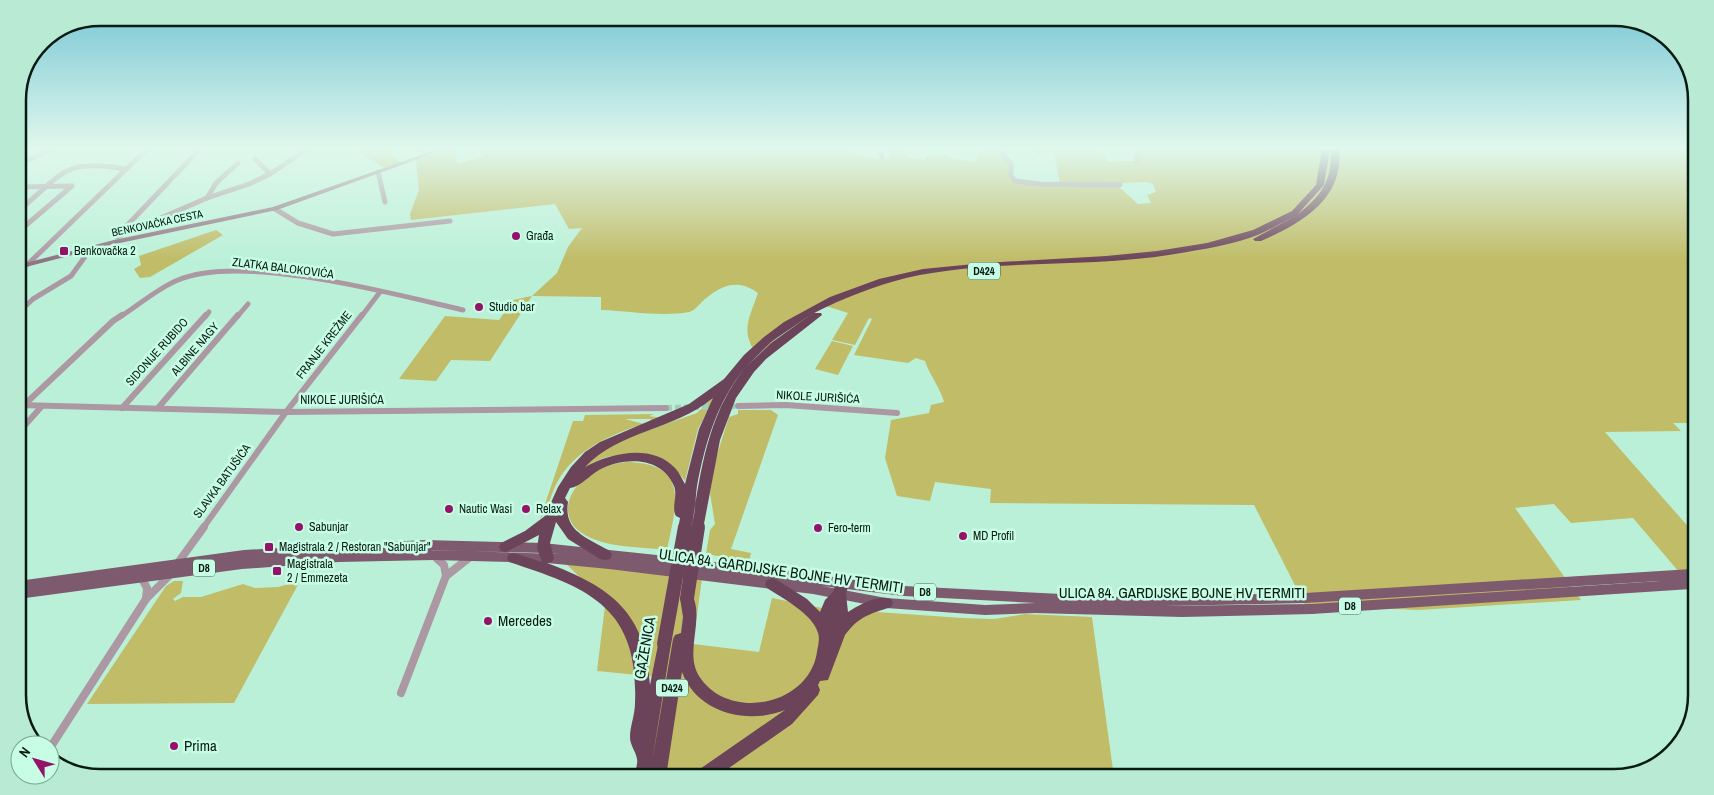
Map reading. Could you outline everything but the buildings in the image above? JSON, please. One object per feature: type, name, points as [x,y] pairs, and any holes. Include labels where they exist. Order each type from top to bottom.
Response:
[{"type":"highway","name":"D424","points":[[659,769],[687,598],[698,449],[710,415],[732,377],[761,346],[790,323],[831,300],[886,280],[964,267],[1136,256],[1174,252],[1227,242],[1262,230],[1294,212],[1311,197],[1317,186]]},
{"type":"highway","name":"D424","points":[[692,525],[723,413],[736,389],[770,350],[817,315],[860,295],[918,279],[986,271],[1164,260],[1248,243],[1288,225],[1320,201],[1327,186]]},
{"type":"highway","points":[[545,553],[551,519],[565,482],[592,452],[610,441],[690,409],[707,399],[732,377]]},
{"type":"highway","points":[[605,555],[573,536],[564,526],[560,508],[569,485],[579,475],[599,464],[631,456],[643,457],[667,468],[680,485],[682,493],[679,517],[692,525]]},
{"type":"highway","points":[[551,519],[510,552],[575,578],[606,598],[625,620],[632,633],[642,663],[643,709],[638,744],[645,757]]},
{"type":"highway","name":"GAŽENICA","points":[[643,769],[692,525]]},
{"type":"highway","points":[[772,584],[804,603],[832,633]]},
{"type":"highway","points":[[716,769],[787,719],[802,698],[821,680],[832,659],[832,633],[843,603],[840,589]]},
{"type":"highway","points":[[687,598],[691,607],[686,652],[687,665],[690,674],[701,691],[728,707],[745,710],[763,711],[802,698]]},
{"type":"highway","points":[[832,633],[858,612],[867,607],[886,603]]},
{"type":"main road","name":"BENKOVAČKA CESTA","points":[[28,264],[116,239],[274,209],[338,186]]},
{"type":"main road","name":"ULICA 84. GARDIJSKE BOJNE HV TERMITI","points":[[26,593],[141,578],[176,568],[244,555],[425,545],[510,552],[605,555],[840,589],[886,603],[986,610],[1035,608],[1123,612],[1238,612],[1312,609],[1688,584]]},
{"type":"main road","name":"ULICA 84. GARDIJSKE BOJNE HV TERMITI","points":[[26,585],[176,568],[339,557],[471,556],[510,552]]},
{"type":"main road","name":"ULICA 84. GARDIJSKE BOJNE HV TERMITI","points":[[545,553],[772,584],[1009,597],[1180,602],[1379,594],[1688,574]]},
{"type":"street","points":[[26,187],[44,186]]},
{"type":"street","points":[[26,203],[47,186]]},
{"type":"street","points":[[26,225],[72,186]]},
{"type":"street","points":[[28,264],[108,186]]},
{"type":"street","points":[[116,239],[165,186]]},
{"type":"street","points":[[207,198],[215,186]]},
{"type":"street","points":[[116,239],[238,186]]},
{"type":"street","points":[[381,186],[385,202]]},
{"type":"street","points":[[274,209],[298,223],[333,234],[450,221]]},
{"type":"street","points":[[26,306],[33,299],[71,276],[92,247]]},
{"type":"street","name":"ZLATKA BALOKOVIĆA","points":[[26,400],[113,321],[178,280],[190,276],[221,271],[313,280],[463,310]]},
{"type":"street","name":"FRANJE KREŽME","points":[[286,412],[380,292]]},
{"type":"street","name":"ALBINE NAGY","points":[[158,408],[248,304]]},
{"type":"street","name":"SIDONIJE RUBIDO","points":[[122,408],[210,312]]},
{"type":"street","name":"NIKOLE JURIŠIĆA","points":[[26,405],[286,412],[666,408]]},
{"type":"street","name":"NIKOLE JURIŠIĆA","points":[[738,406],[786,405],[897,413]]},
{"type":"street","points":[[26,424],[42,406]]},
{"type":"street","name":"SLAVKA BATUŠIĆA","points":[[58,735],[146,599],[176,568],[286,412]]},
{"type":"street","points":[[433,555],[444,565],[446,576]]},
{"type":"street","points":[[401,693],[446,576],[471,556]]},
{"type":"street","points":[[141,578],[147,588],[146,599]]},
{"type":"shaded area","points":[[419,186],[1120,186],[1138,204],[1151,203],[1147,195],[1156,192],[1154,186],[1688,186],[1688,423],[1673,423],[1681,431],[1605,432],[1688,526],[1688,582],[1633,518],[1571,523],[1554,504],[1515,508],[1581,600],[1418,610],[1305,605],[1254,505],[990,503],[991,489],[935,482],[930,501],[897,496],[885,458],[891,420],[929,413],[931,405],[944,402],[925,361],[916,358],[908,363],[854,355],[872,319],[869,318],[855,345],[832,340],[848,313],[826,306],[779,336],[757,355],[747,332],[749,318],[758,293],[744,286],[730,285],[723,287],[691,311],[668,314],[601,310],[601,297],[532,296],[557,273],[568,247],[582,228],[569,229],[555,204],[411,220],[410,214],[419,190]]},
{"type":"shaded area","points":[[216,230],[223,235],[150,277],[140,278],[134,269],[141,265],[139,256]]},
{"type":"shaded area","points":[[532,296],[490,361],[451,360],[436,381],[399,379],[445,316],[499,320],[513,300]]},
{"type":"shaded area","points":[[832,341],[853,346],[838,375],[815,369]]},
{"type":"shaded area","points":[[715,396],[698,429],[685,481],[675,470],[667,466],[622,456],[613,456],[596,461],[576,474],[598,453],[629,437],[697,413]]},
{"type":"shaded area","points":[[738,410],[771,410],[778,415],[731,549],[751,553],[749,561],[706,554],[710,530],[715,524],[710,493],[715,461],[729,417],[738,414]]},
{"type":"shaded area","points":[[654,414],[649,416],[663,418],[649,422],[651,419],[625,419],[644,424],[607,438],[574,460],[558,481],[540,519],[573,421],[583,421],[585,415]]},
{"type":"shaded area","points":[[626,462],[647,464],[661,470],[670,478],[674,489],[675,503],[667,550],[625,546],[594,539],[576,528],[570,520],[569,502],[577,485],[597,470]]},
{"type":"shaded area","points":[[562,560],[703,571],[693,644],[759,652],[772,598],[862,616],[877,612],[994,619],[1025,614],[1092,617],[1113,769],[643,769],[658,677],[597,671],[606,598],[589,586]]},
{"type":"shaded area","points":[[174,581],[183,581],[181,593],[173,599],[175,601],[183,597],[201,597],[243,584],[255,588],[278,587],[300,581],[234,703],[87,704],[166,586]]},
{"type":"tunnel","points":[[666,408],[738,406]]},
{"type":"place","name":"Građa","points":[[516,236]]},
{"type":"place","name":"Benkovačka 2","points":[[64,251]]},
{"type":"place","name":"Studio bar","points":[[479,307]]},
{"type":"place","name":"Nautic Wasi","points":[[449,509]]},
{"type":"place","name":"Relax","points":[[526,509]]},
{"type":"place","name":"Sabunjar","points":[[299,527]]},
{"type":"place","name":"Fero-term","points":[[818,528]]},
{"type":"place","name":"MD Profil","points":[[963,536]]},
{"type":"place","name":"Magistrala 2 / Restoran \"Sabunjar\"","points":[[269,547]]},
{"type":"place","name":"Magistrala 2 / Emmezeta","points":[[277,571]]},
{"type":"place","name":"Mercedes","points":[[488,621]]},
{"type":"place","name":"Prima","points":[[174,746]]}]
